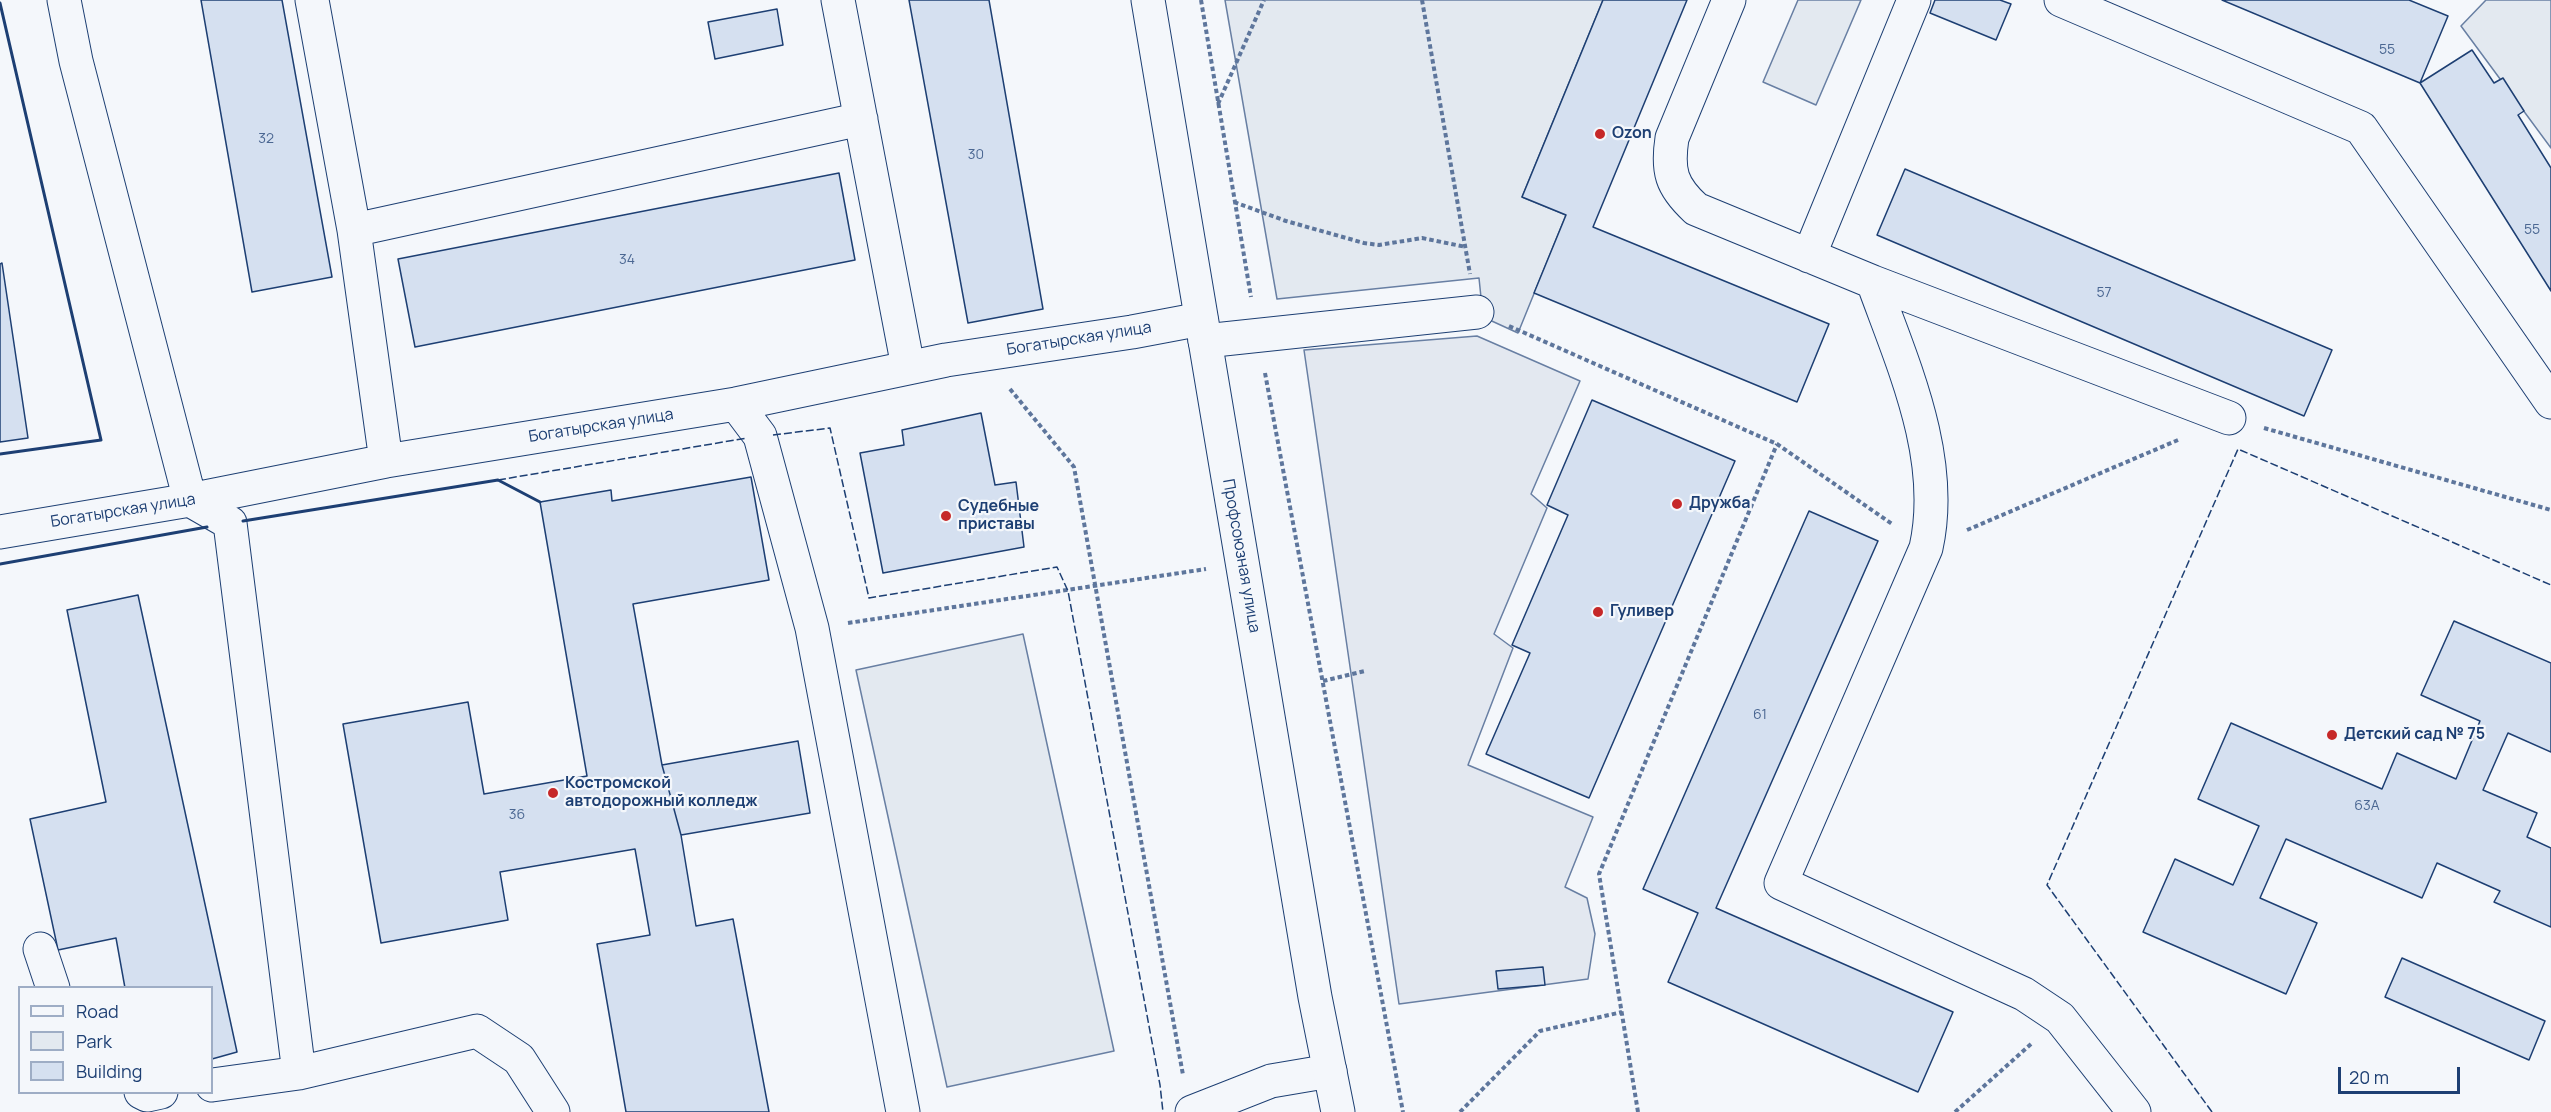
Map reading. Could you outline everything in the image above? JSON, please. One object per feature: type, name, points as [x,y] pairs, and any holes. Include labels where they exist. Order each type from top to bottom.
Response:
[{"type":"street","points":[[64,0],[76,61],[190,500],[230,523],[299,1073]]},
{"type":"street","points":[[312,0],[354,230],[386,461]]},
{"type":"street","points":[[838,0],[908,367]]},
{"type":"street","name":"Профсоюзная улица","points":[[1148,0],[1315,997],[1338,1112]]},
{"type":"street","points":[[1729,0],[1672,138],[1669,161],[1672,180],[1682,196],[1696,209],[1873,282],[2229,418]]},
{"type":"street","points":[[1809,256],[1914,0]]},
{"type":"street","points":[[2061,0],[2361,128],[2551,402]]},
{"type":"street","points":[[354,230],[861,119]]},
{"type":"street","points":[[1873,282],[1899,353],[1924,441],[1932,501],[1926,548],[1781,883],[2024,994],[2060,1018],[2124,1108]]},
{"type":"street","name":"Богатырская улица","points":[[0,531],[190,500],[386,461],[736,404],[908,367],[1132,332],[1203,330],[1258,335],[1477,312]]},
{"type":"street","points":[[736,404],[760,436],[812,628],[903,1112]]},
{"type":"street","points":[[40,949],[53,986]]},
{"type":"street","points":[[213,1085],[299,1073],[477,1031],[519,1059],[553,1112]]},
{"type":"street","points":[[1192,1112],[1271,1081],[1330,1071]]},
{"type":"path","points":[[1201,0],[1233,202],[1403,1112]]},
{"type":"path","points":[[1218,105],[1264,0]]},
{"type":"path","points":[[1422,0],[1477,312],[1777,444],[1926,548],[2229,418],[2551,510]]},
{"type":"path","points":[[1233,202],[1296,225],[1320,229],[1364,243],[1388,244],[1422,238],[1466,247]]},
{"type":"path","points":[[1000,384],[1010,389],[1074,467],[1183,1077]]},
{"type":"path","points":[[1638,1112],[1599,874],[1777,444]]},
{"type":"path","points":[[812,628],[1096,587],[1242,563]]},
{"type":"path","points":[[1323,681],[1365,672]]},
{"type":"path","points":[[1460,1112],[1539,1030],[1622,1012]]},
{"type":"path","points":[[1955,1112],[2060,1018]]},
{"type":"green space","points":[[1225,0],[1603,0],[1522,197],[1566,215],[1518,333],[1483,317],[1479,278],[1277,299]]},
{"type":"green space","points":[[1798,0],[1861,0],[1816,105],[1763,82]]},
{"type":"green space","points":[[2486,0],[2551,0],[2551,148],[2461,26]]},
{"type":"green space","points":[[1023,634],[1114,1051],[947,1087],[856,670]]},
{"type":"shaded area","points":[[1477,336],[1580,381],[1531,494],[1547,508],[1494,634],[1513,648],[1468,765],[1593,817],[1565,887],[1587,898],[1595,934],[1588,979],[1399,1004],[1304,350]]},
{"type":"building","points":[[201,0],[282,0],[332,277],[252,292]]},
{"type":"building","points":[[909,0],[989,0],[1043,309],[968,323]]},
{"type":"building","points":[[1603,0],[1687,0],[1593,227],[1829,324],[1797,402],[1534,293],[1566,215],[1522,197]]},
{"type":"building","points":[[1935,0],[2000,0],[2011,4],[1996,40],[1930,13]]},
{"type":"building","points":[[2222,0],[2409,0],[2448,16],[2420,83]]},
{"type":"building","points":[[777,9],[783,45],[715,59],[708,22]]},
{"type":"building","points":[[2472,50],[2494,83],[2503,78],[2524,111],[2518,115],[2551,168],[2551,291],[2420,83]]},
{"type":"building","points":[[1905,169],[2332,350],[2304,416],[1877,235]]},
{"type":"building","points":[[839,173],[855,260],[415,347],[398,259]]},
{"type":"building","points":[[2,263],[28,438],[0,442],[0,264]]},
{"type":"building","name":"Гуливер","points":[[1592,400],[1735,461],[1589,798],[1486,754],[1530,653],[1512,645],[1568,515],[1547,505]]},
{"type":"building","name":"Судебные приставы","points":[[981,413],[995,485],[1016,482],[1024,547],[883,573],[860,453],[904,445],[902,430]]},
{"type":"building","points":[[751,477],[769,580],[633,604],[662,765],[681,835],[696,926],[733,919],[769,1112],[626,1112],[597,944],[650,935],[635,849],[500,872],[508,920],[381,943],[343,724],[468,702],[484,794],[587,776],[540,502],[611,490],[612,501]]},
{"type":"building","points":[[1809,511],[1878,541],[1716,908],[1953,1012],[1918,1092],[1668,982],[1698,913],[1643,889]]},
{"type":"building","points":[[138,595],[237,1052],[213,1059],[213,986],[125,986],[116,938],[58,950],[30,819],[106,802],[67,610]]},
{"type":"building","points":[[2454,621],[2551,663],[2551,752],[2508,733],[2483,790],[2537,813],[2527,837],[2551,848],[2551,927],[2494,902],[2500,891],[2437,863],[2422,898],[2286,839],[2260,898],[2317,923],[2286,994],[2143,932],[2175,859],[2233,885],[2259,826],[2198,799],[2231,723],[2382,789],[2397,753],[2456,779],[2480,721],[2421,695]]},
{"type":"building","points":[[798,741],[810,813],[681,835],[662,765]]},
{"type":"building","points":[[2402,958],[2545,1021],[2529,1060],[2385,997]]},
{"type":"building","points":[[1543,967],[1545,985],[1498,989],[1496,971]]},
{"type":"fence","points":[[773,435],[830,428],[869,598],[1057,567],[1068,591],[1160,1085],[1163,1112]]},
{"type":"fence","points":[[498,480],[747,438]]},
{"type":"fence","points":[[2212,1112],[2047,885],[2238,449],[2551,585]]},
{"type":"wall","points":[[0,3],[101,440],[0,454]]},
{"type":"wall","points":[[243,521],[498,480],[540,502]]},
{"type":"wall","points":[[0,564],[207,527]]},
{"type":"place","name":"Ozon","points":[[1600,134]]},
{"type":"place","name":"Дружба","points":[[1677,504]]},
{"type":"place","name":"Судебные приставы","points":[[946,516]]},
{"type":"place","name":"Гуливер","points":[[1598,612]]},
{"type":"place","name":"Детский сад № 75","points":[[2332,735]]},
{"type":"place","name":"Костромской автодорожный колледж","points":[[553,793]]}]
